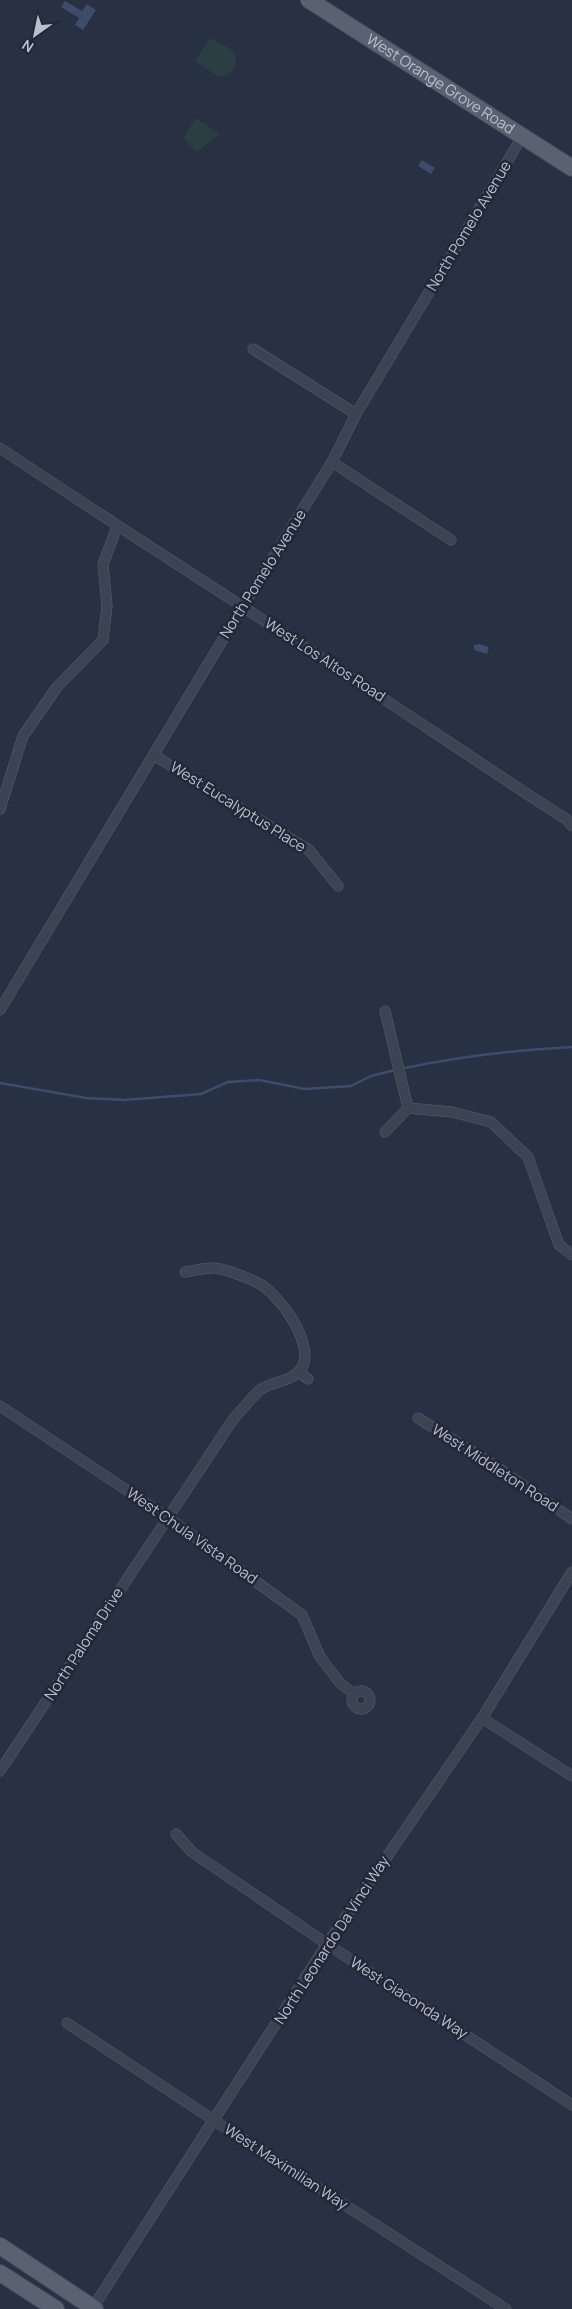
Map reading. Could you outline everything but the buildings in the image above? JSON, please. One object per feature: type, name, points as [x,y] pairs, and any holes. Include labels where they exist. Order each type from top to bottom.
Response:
[{"type":"main road","name":"West Orange Grove Road","points":[[309,0],[572,168]]},
{"type":"main road","points":[[0,2246],[94,2309]]},
{"type":"main road","points":[[0,2273],[47,2307]]},
{"type":"street","name":"North Pomelo Avenue","points":[[0,1010],[155,756],[243,606],[332,462],[356,414],[522,137]]},
{"type":"street","points":[[254,349],[356,414]]},
{"type":"street","name":"West Los Altos Road","points":[[0,448],[117,527],[243,606],[463,750],[566,819],[572,826]]},
{"type":"street","points":[[332,462],[451,540]]},
{"type":"street","points":[[0,809],[23,736],[57,687],[103,640],[107,606],[104,564],[117,527]]},
{"type":"street","name":"West Eucalyptus Place","points":[[155,756],[309,850],[338,886]]},
{"type":"street","points":[[385,1011],[408,1108]]},
{"type":"street","points":[[385,1132],[408,1108]]},
{"type":"street","points":[[408,1108],[452,1112],[491,1122],[528,1157],[559,1245],[572,1255]]},
{"type":"street","points":[[185,1272],[215,1268],[260,1283],[282,1304],[299,1333],[305,1359],[298,1372],[308,1379]]},
{"type":"street","name":"North Paloma Drive","points":[[0,1771],[234,1418],[262,1389],[298,1372]]},
{"type":"street","name":"West Chula Vista Road","points":[[0,1406],[167,1517],[302,1614],[320,1657],[340,1683],[354,1694]]},
{"type":"street","name":"West Middleton Road","points":[[418,1418],[497,1467],[572,1519]]},
{"type":"street","name":"North Leonardo Da Vinci Way","points":[[94,2309],[327,1944],[482,1718],[572,1572]]},
{"type":"street","points":[[482,1718],[572,1775]]},
{"type":"street","name":"West Giaconda Way","points":[[176,1834],[192,1852],[327,1944],[572,2105]]},
{"type":"street","name":"West Maximilian Way","points":[[67,2024],[506,2309]]},
{"type":"shaded area","points":[[210,38],[233,52],[236,61],[229,75],[219,77],[195,61]]},
{"type":"shaded area","points":[[196,118],[220,134],[197,152],[183,138]]},
{"type":"water","points":[[65,1],[82,11],[87,4],[96,10],[83,30],[75,25],[79,18],[61,7]]},
{"type":"water","points":[[422,160],[435,168],[431,174],[418,166]]},
{"type":"water","points":[[479,644],[489,647],[487,654],[474,650],[474,645]]},
{"type":"waterway","points":[[400,1069],[486,1055],[572,1047]]},
{"type":"waterway","points":[[0,1083],[86,1098],[124,1100],[201,1094],[228,1082],[259,1080],[305,1089],[351,1086],[371,1076],[395,1070]]}]
